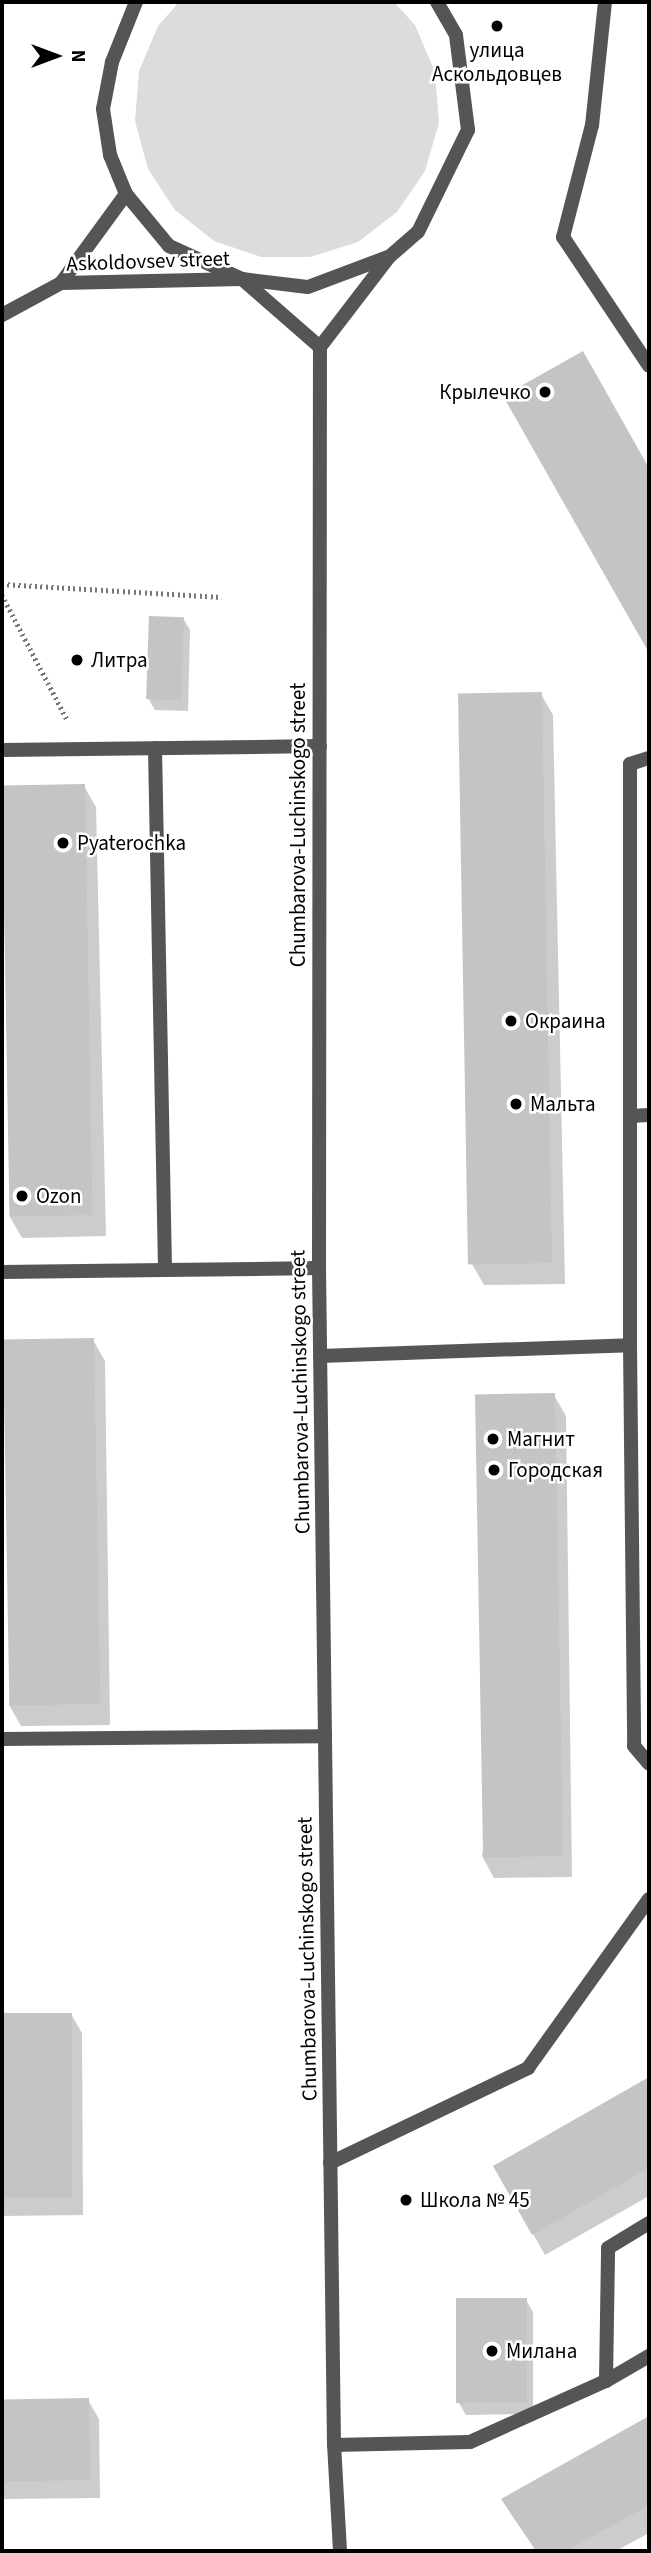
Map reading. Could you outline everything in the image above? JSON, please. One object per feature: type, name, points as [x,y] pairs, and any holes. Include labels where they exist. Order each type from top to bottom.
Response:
[{"type":"street","points":[[136,2],[113,62],[103,109],[110,155],[126,194],[169,246],[242,279],[308,287],[389,257]]},
{"type":"street","points":[[320,347],[389,257],[418,232],[468,130],[456,35],[437,2]]},
{"type":"street","points":[[605,2],[592,125],[563,237],[649,366]]},
{"type":"street","points":[[61,283],[126,194]]},
{"type":"street","name":"Askoldovsev street","points":[[2,316],[61,283],[242,279],[320,347]]},
{"type":"street","name":"Chumbarova-Luchinskogo street","points":[[320,347],[319,1268],[334,2445],[340,2551]]},
{"type":"street","points":[[2,750],[320,746]]},
{"type":"street","points":[[155,748],[165,1270]]},
{"type":"street","points":[[649,758],[630,764],[630,1345],[634,1746],[649,1764]]},
{"type":"street","points":[[630,1116],[649,1115]]},
{"type":"street","points":[[2,1272],[319,1268]]},
{"type":"street","points":[[320,1356],[630,1345]]},
{"type":"street","points":[[2,1739],[325,1736]]},
{"type":"street","points":[[330,2163],[528,2067],[649,1899]]},
{"type":"street","points":[[606,2381],[608,2248],[649,2223]]},
{"type":"street","points":[[334,2445],[470,2441],[606,2381],[649,2356]]},
{"type":"path","points":[[2,584],[222,597]]},
{"type":"path","points":[[2,594],[83,749]]},
{"type":"shaded area","points":[[179,2],[394,2],[415,25],[435,72],[439,123],[425,171],[397,212],[358,242],[310,257],[261,257],[214,241],[175,210],[148,169],[135,121],[139,71],[158,26]]},
{"type":"building","points":[[583,351],[649,468],[649,653],[503,396]]},
{"type":"building","points":[[149,616],[184,617],[181,700],[146,699]]},
{"type":"building","points":[[542,692],[552,1263],[468,1264],[458,693]]},
{"type":"building","points":[[85,784],[93,1215],[10,1216],[2,785]]},
{"type":"building","points":[[94,1338],[100,1704],[9,1706],[3,1340]]},
{"type":"building","points":[[555,1393],[563,1856],[483,1857],[475,1394]]},
{"type":"building","points":[[2,2013],[72,2013],[72,2198],[2,2198]]},
{"type":"building","points":[[649,2077],[649,2168],[532,2235],[493,2166]]},
{"type":"building","name":"Милана","points":[[456,2298],[527,2298],[527,2403],[456,2403]]},
{"type":"building","points":[[89,2398],[90,2480],[3,2482],[2,2400]]},
{"type":"building","points":[[649,2416],[649,2505],[566,2551],[536,2551],[501,2499]]},
{"type":"place","name":"улица Аскольдовцев","points":[[497,26]]},
{"type":"place","name":"Крылечко","points":[[545,392]]},
{"type":"place","name":"Литра","points":[[77,660]]},
{"type":"place","name":"Pyaterochka","points":[[63,843]]},
{"type":"place","name":"Окраина","points":[[511,1021]]},
{"type":"place","name":"Мальта","points":[[516,1104]]},
{"type":"place","name":"Ozon","points":[[22,1196]]},
{"type":"place","name":"Магнит","points":[[493,1439]]},
{"type":"place","name":"Городская","points":[[494,1470]]},
{"type":"place","name":"Школа № 45","points":[[406,2200]]},
{"type":"place","name":"Милана","points":[[492,2351]]}]
